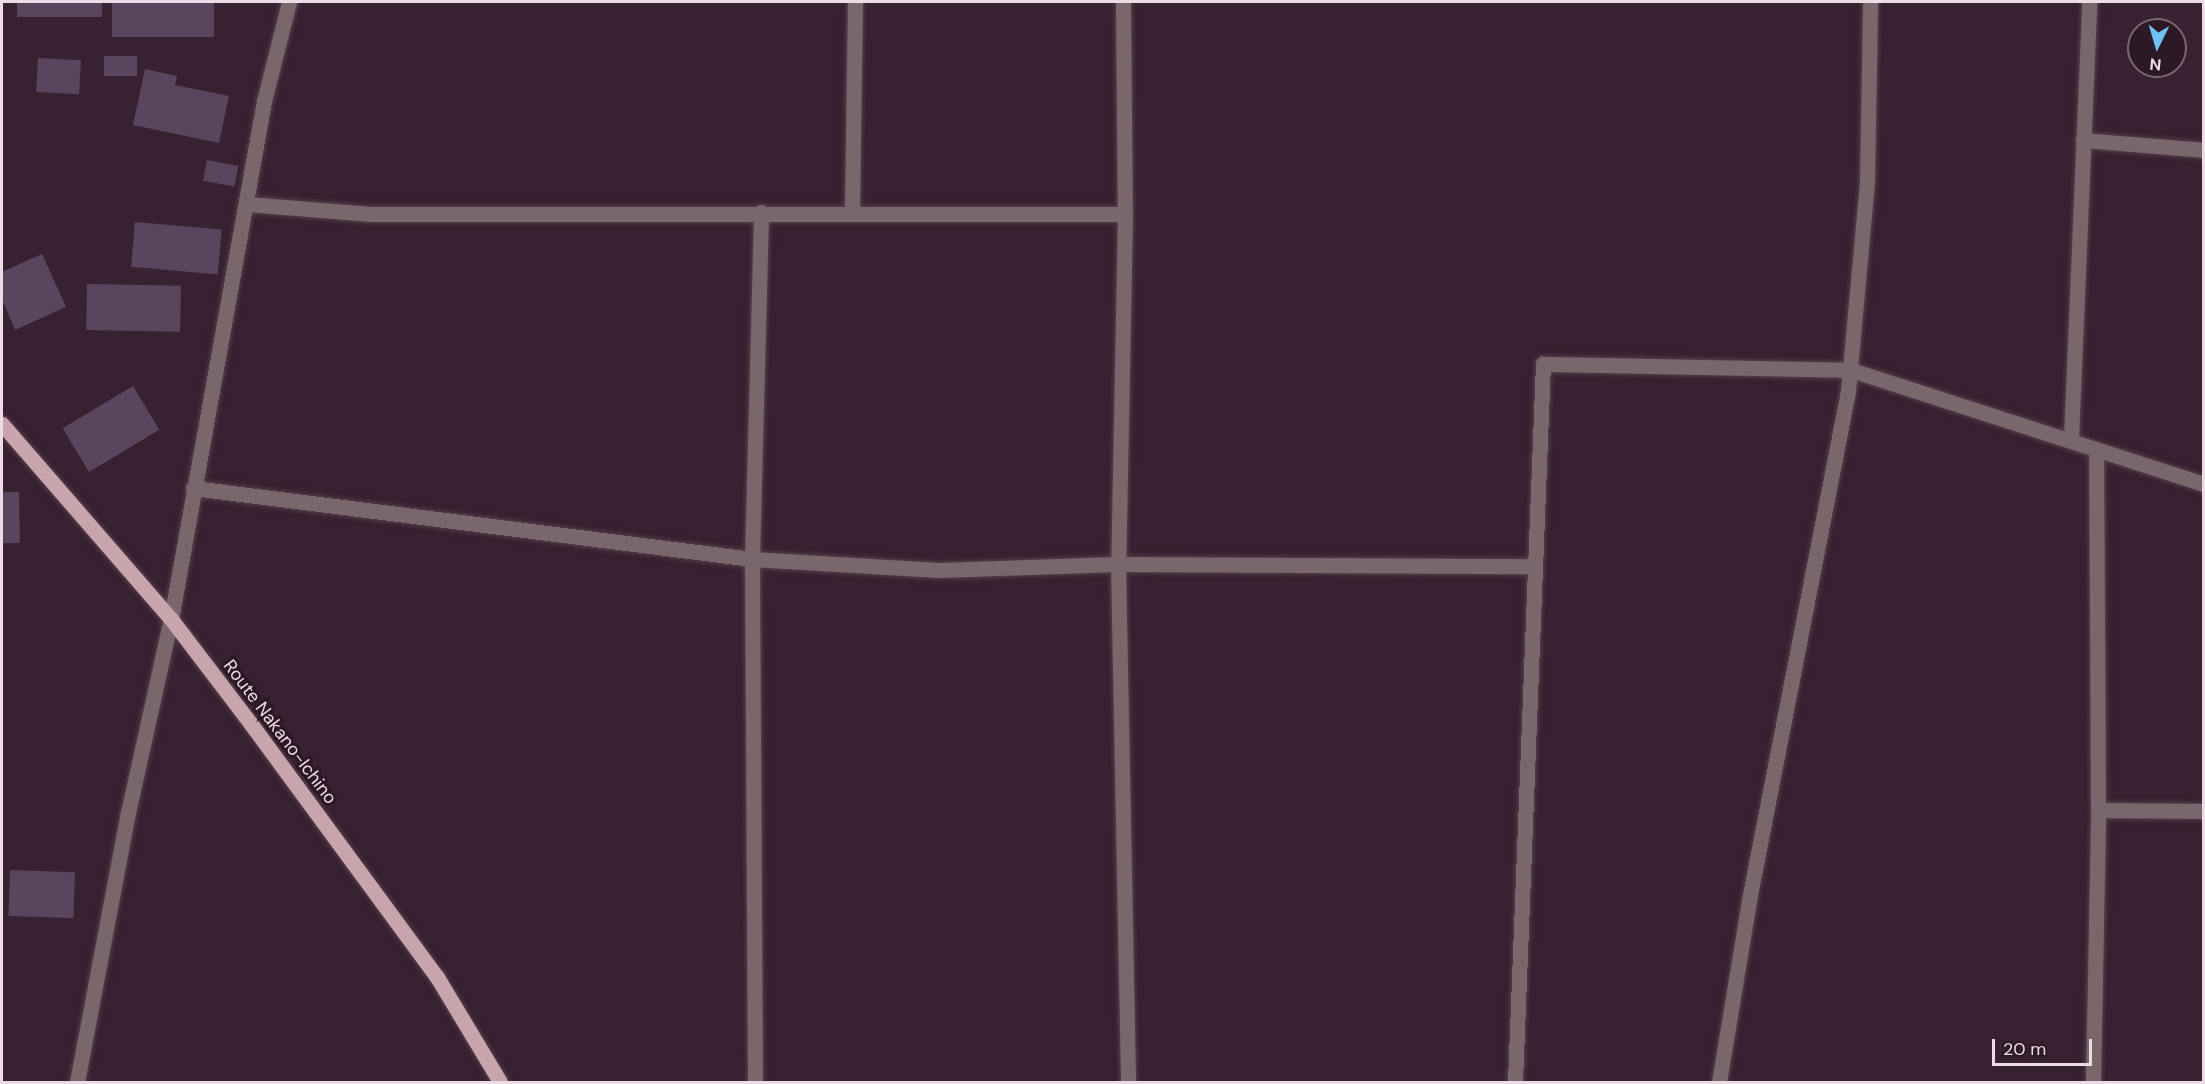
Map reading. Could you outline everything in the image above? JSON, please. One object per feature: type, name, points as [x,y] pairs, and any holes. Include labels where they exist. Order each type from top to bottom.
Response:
[{"type":"main road","name":"Route Nakano-Ichino","points":[[2,424],[171,619],[437,977],[500,1083]]},
{"type":"street","points":[[77,1083],[127,817],[171,619],[264,101],[289,2]]},
{"type":"street","points":[[852,212],[855,2]]},
{"type":"street","points":[[1123,2],[1125,214],[1118,564],[1128,1083]]},
{"type":"street","points":[[1719,1083],[1749,900],[1851,370],[1867,182],[1870,2]]},
{"type":"street","points":[[2070,439],[2090,2]]},
{"type":"street","points":[[2083,140],[2204,150]]},
{"type":"street","points":[[247,204],[372,214],[761,212],[1125,214]]},
{"type":"street","points":[[755,1083],[752,559],[761,212]]},
{"type":"street","points":[[1515,1083],[1532,566],[1543,364],[1851,370],[2204,484]]},
{"type":"street","points":[[2093,1083],[2098,810],[2096,449]]},
{"type":"street","points":[[193,488],[752,559],[939,570],[1118,564],[1532,566]]},
{"type":"street","points":[[2098,810],[2204,811]]},
{"type":"building","points":[[17,2],[102,2],[102,17],[17,17]]},
{"type":"building","points":[[112,2],[214,2],[214,37],[112,37]]},
{"type":"building","points":[[104,56],[137,56],[137,76],[104,76]]},
{"type":"building","points":[[38,58],[81,60],[79,94],[36,92]]},
{"type":"building","points":[[145,69],[177,76],[175,85],[229,96],[219,143],[133,125]]},
{"type":"building","points":[[207,160],[238,166],[234,187],[203,181]]},
{"type":"building","points":[[135,222],[222,230],[218,274],[131,267]]},
{"type":"building","points":[[42,254],[66,307],[15,330],[2,299],[2,272]]},
{"type":"building","points":[[87,284],[181,286],[180,332],[86,330]]},
{"type":"building","points":[[133,386],[159,430],[89,472],[63,428]]},
{"type":"building","points":[[2,492],[19,492],[20,543],[3,543]]},
{"type":"building","points":[[10,870],[75,872],[73,918],[8,916]]}]
